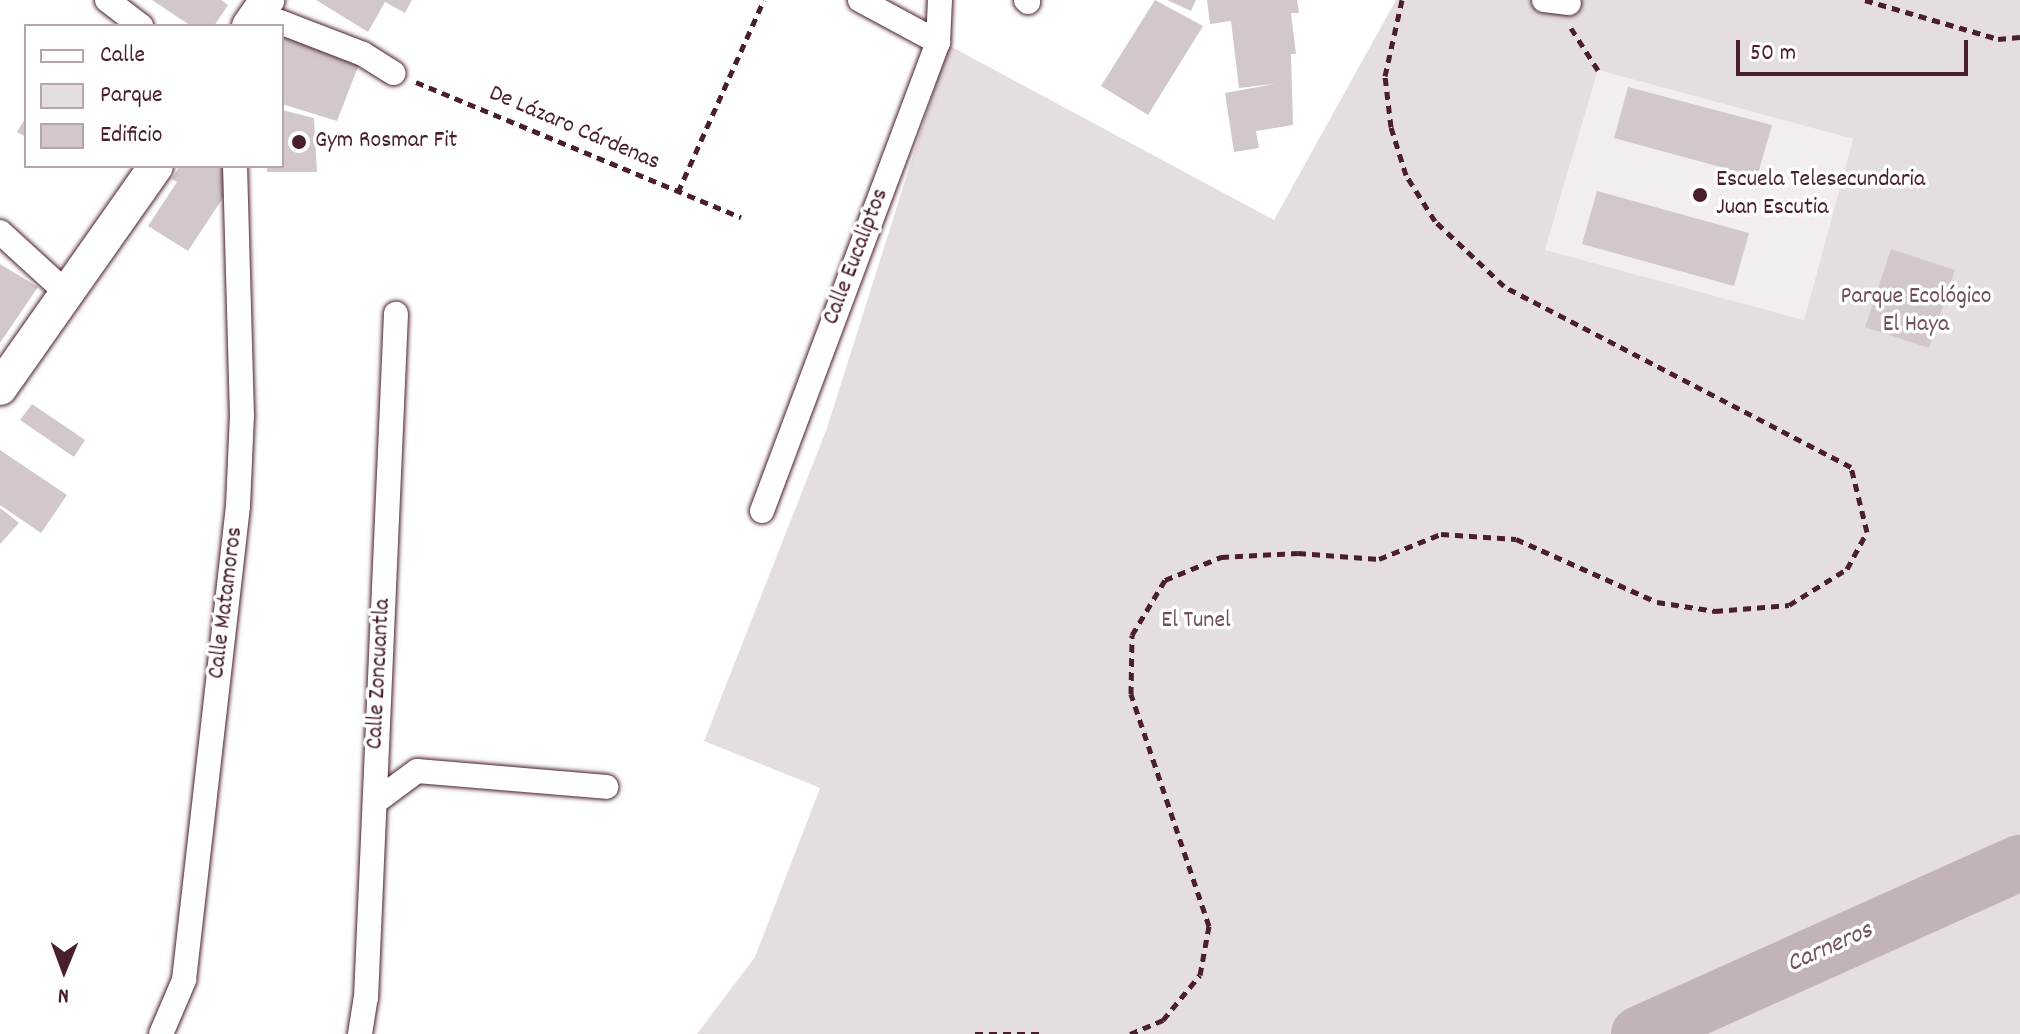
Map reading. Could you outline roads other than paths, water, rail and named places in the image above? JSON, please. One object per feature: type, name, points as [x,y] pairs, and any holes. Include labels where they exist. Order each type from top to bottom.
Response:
[{"type":"main road","points":[[0,388],[69,295],[155,168]]},
{"type":"street","points":[[107,0],[138,24]]},
{"type":"street","points":[[860,0],[938,42]]},
{"type":"street","name":"Calle Eucaliptos","points":[[762,511],[938,42],[940,0]]},
{"type":"street","points":[[257,15],[363,54],[393,73]]},
{"type":"street","name":"Calle Matamoros","points":[[161,1034],[184,980],[238,506],[242,416],[235,168]]},
{"type":"street","points":[[0,232],[69,295]]},
{"type":"street","name":"Calle Zoncuantla","points":[[360,1034],[375,802],[396,314]]},
{"type":"street","points":[[375,802],[417,771],[606,787]]},
{"type":"waterway","name":"Carneros","points":[[1639,1034],[2020,863]]},
{"type":"place","name":"Gym Rosmar Fit","points":[[299,142]]},
{"type":"place","name":"Escuela Telesecundaria Juan Escutia","points":[[1700,195]]},
{"type":"park label","name":"Parque Ecológico El Haya","points":[[1916,312]]},
{"type":"park label","name":"El Tunel","points":[[1196,622]]}]
